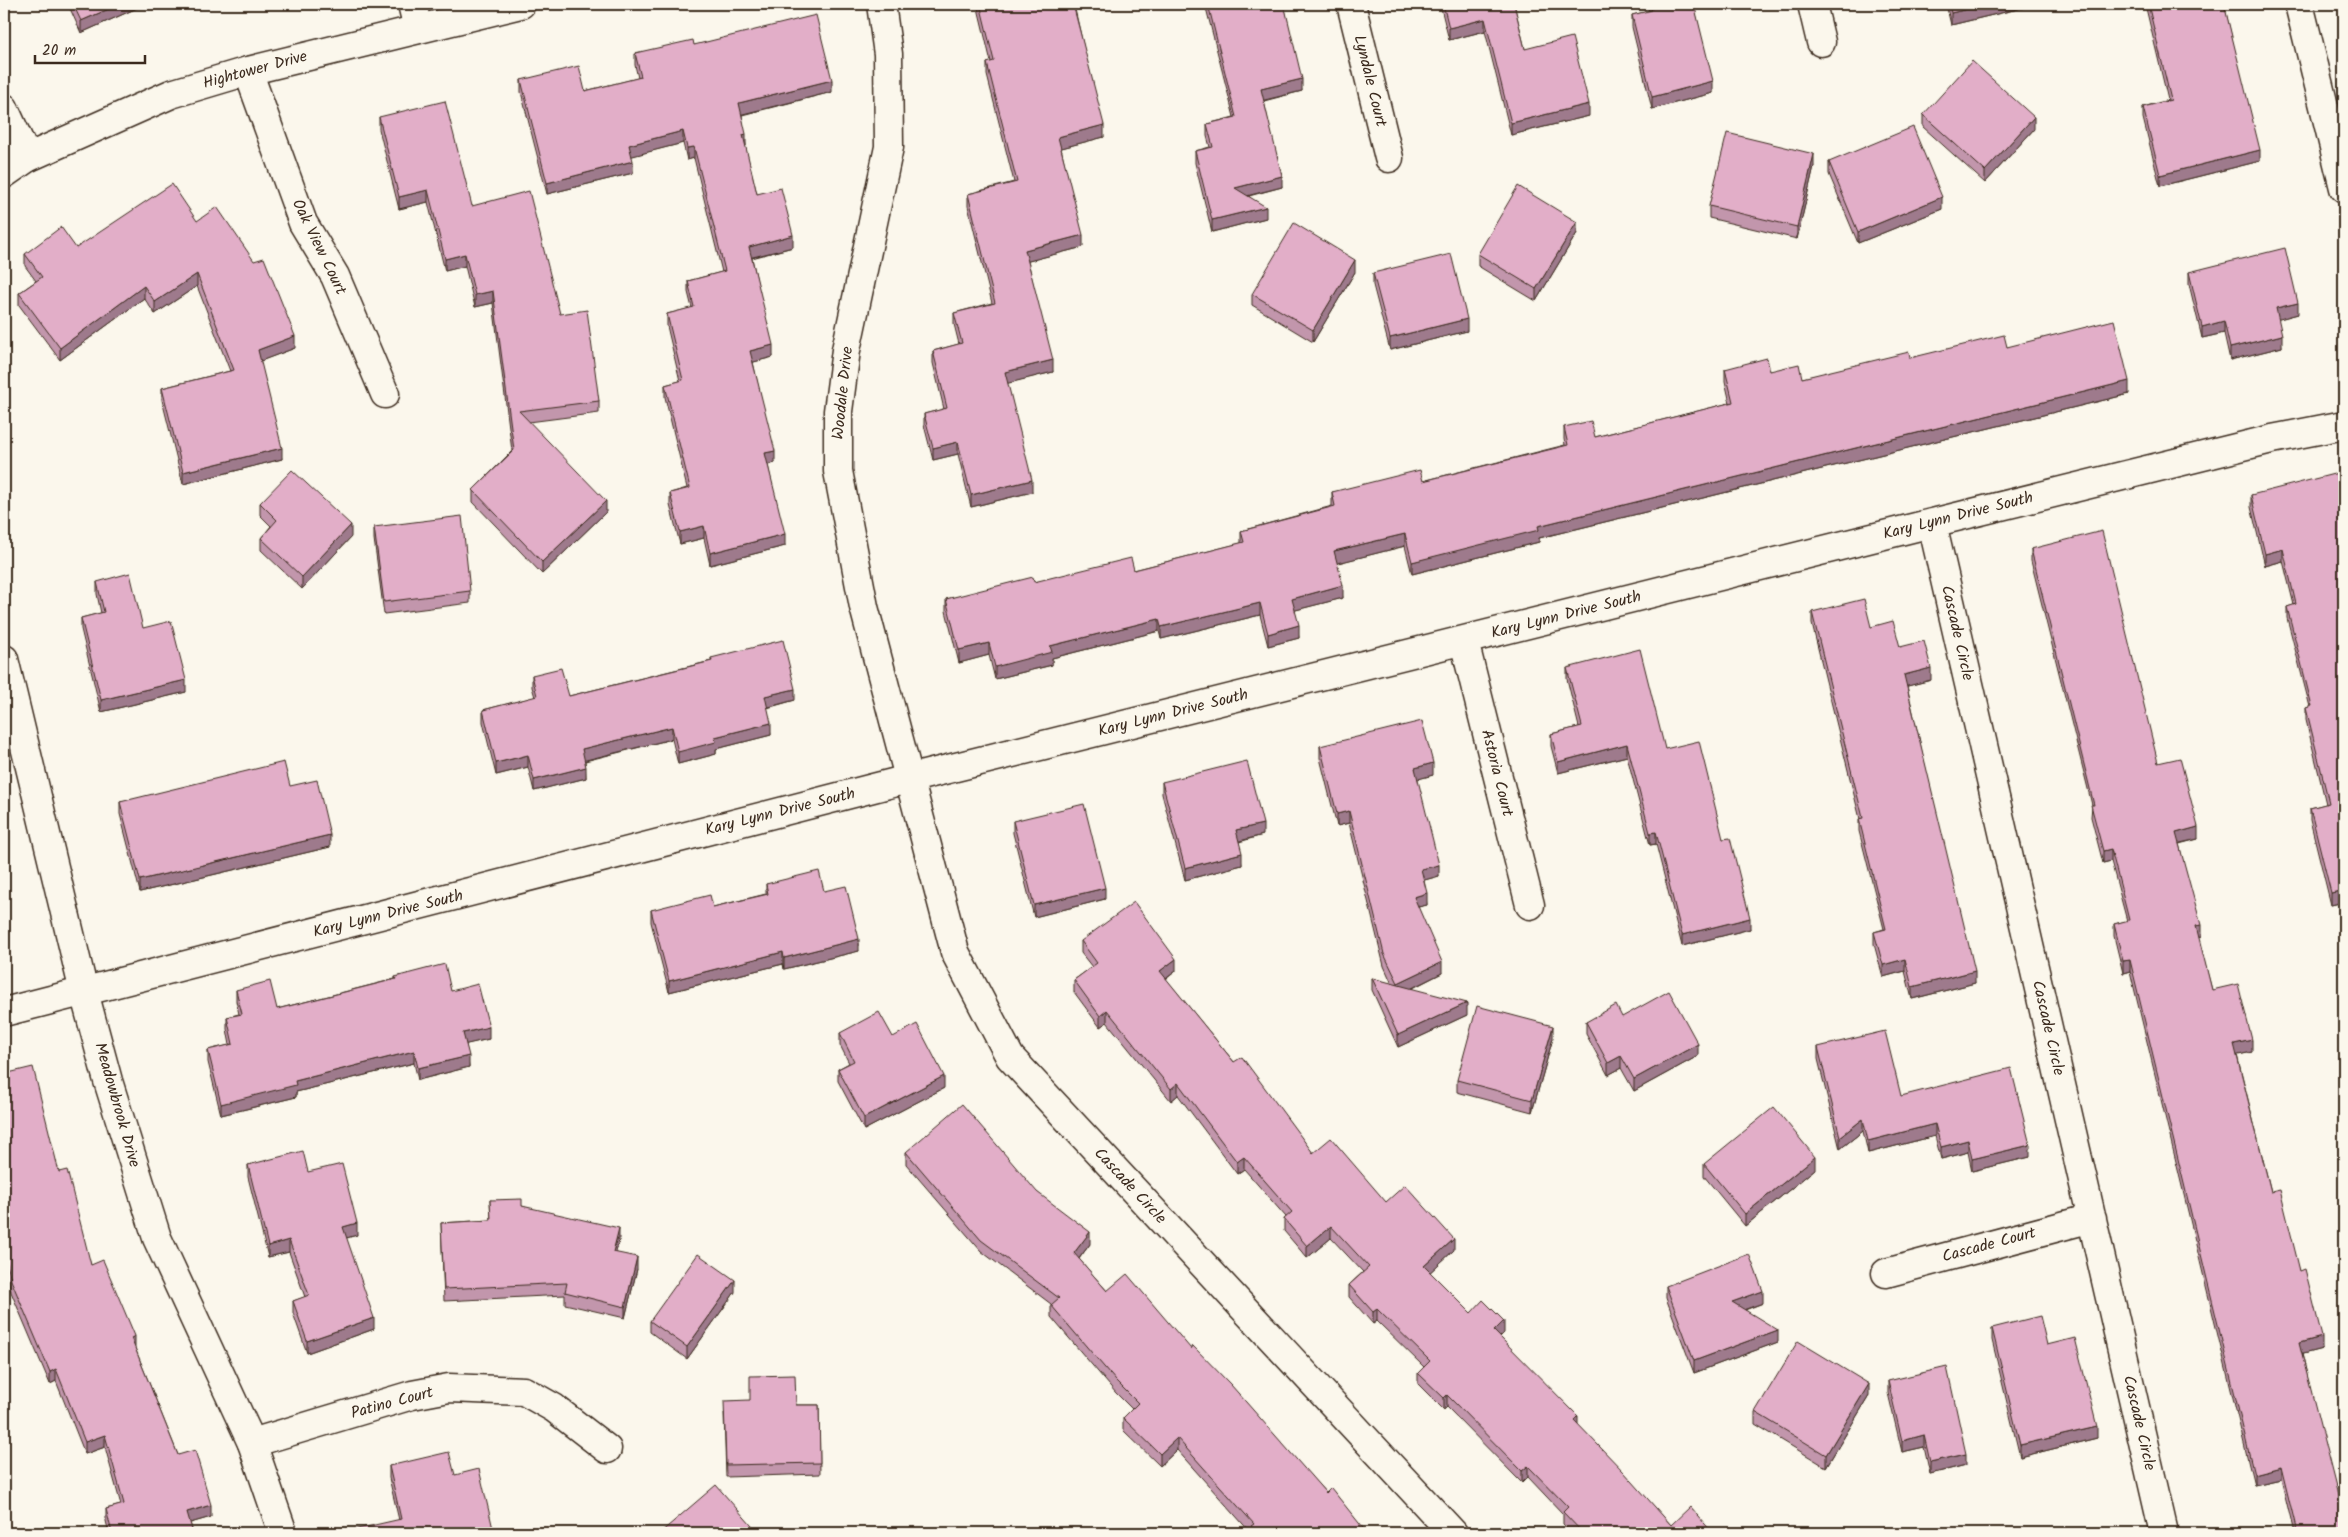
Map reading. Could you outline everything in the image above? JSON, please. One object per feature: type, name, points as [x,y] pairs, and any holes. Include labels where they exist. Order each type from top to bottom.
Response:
[{"type":"street","name":"Hightower Drive","points":[[4,174],[27,158],[171,94],[248,71],[415,16],[521,4]]},
{"type":"street","name":"Woodale Drive","points":[[881,4],[888,54],[890,147],[846,350],[838,411],[838,471],[864,607],[908,779]]},
{"type":"street","name":"Lyndale Court","points":[[1351,4],[1389,158]]},
{"type":"street","points":[[1812,4],[1821,42]]},
{"type":"street","points":[[2299,4],[2344,188]]},
{"type":"street","name":"Oak View Court","points":[[248,71],[304,223],[335,276],[385,394]]},
{"type":"street","points":[[4,108],[27,158]]},
{"type":"street","name":"Kary Lynn Drive South","points":[[4,1012],[908,779],[1932,522],[2272,439],[2344,425]]},
{"type":"street","name":"Cascade Circle","points":[[1932,522],[2164,1533]]},
{"type":"street","name":"Astoria Court","points":[[1464,641],[1530,905]]},
{"type":"street","name":"Meadowbrook Drive","points":[[4,659],[84,992],[108,1081],[157,1238],[252,1444],[282,1533]]},
{"type":"street","name":"Cascade Circle","points":[[908,779],[955,952],[1010,1057],[1453,1533]]},
{"type":"street","name":"Cascade Court","points":[[1886,1273],[2092,1218]]},
{"type":"street","name":"Patino Court","points":[[252,1444],[412,1395],[450,1388],[524,1391],[554,1408],[607,1449]]},
{"type":"building","points":[[73,4],[120,4],[81,21]]},
{"type":"building","points":[[980,4],[1073,4],[1104,125],[1058,137],[1083,235],[1025,250],[1053,360],[1005,372],[1032,480],[971,495],[958,442],[933,448],[924,414],[947,408],[933,351],[962,343],[954,313],[995,303],[968,194],[1017,182],[987,63],[994,61]]},
{"type":"building","points":[[1208,4],[1284,4],[1302,79],[1261,89],[1282,176],[1235,188],[1266,207],[1212,220],[1195,151],[1213,147],[1207,124],[1236,117]]},
{"type":"building","points":[[1443,4],[1514,4],[1525,49],[1572,37],[1589,104],[1511,123],[1485,19],[1449,28]]},
{"type":"building","points":[[1650,4],[1694,4],[1713,81],[1652,97],[1632,15],[1652,10]]},
{"type":"building","points":[[1949,4],[1989,4],[1951,13]]},
{"type":"building","points":[[2148,4],[2224,4],[2260,150],[2160,175],[2143,107],[2171,100]]},
{"type":"building","points":[[816,15],[832,80],[739,103],[746,134],[743,135],[757,194],[781,188],[793,235],[749,247],[773,345],[750,351],[775,451],[765,453],[785,534],[710,553],[704,526],[680,532],[670,493],[690,488],[665,385],[683,380],[667,314],[694,307],[688,281],[725,271],[694,147],[687,148],[683,131],[629,145],[633,161],[547,183],[521,80],[579,66],[585,91],[641,77],[635,53],[693,40],[694,45]]},
{"type":"building","points":[[1972,61],[2034,117],[1985,171],[1923,115]]},
{"type":"building","points":[[445,101],[472,206],[529,191],[560,314],[587,310],[599,401],[519,411],[606,501],[542,562],[473,490],[514,450],[493,291],[475,295],[465,254],[445,259],[428,190],[399,197],[379,117]]},
{"type":"building","points":[[1913,127],[1942,197],[1858,232],[1829,162]]},
{"type":"building","points":[[1727,133],[1814,154],[1797,227],[1709,206]]},
{"type":"building","points":[[172,184],[197,221],[217,207],[254,261],[264,258],[295,336],[258,350],[282,448],[183,472],[162,388],[234,370],[197,274],[155,302],[144,286],[60,348],[19,293],[42,277],[25,254],[61,227],[76,248]]},
{"type":"building","points":[[1518,186],[1577,222],[1536,289],[1478,254]]},
{"type":"building","points":[[1294,223],[1355,260],[1313,330],[1252,294]]},
{"type":"building","points":[[2285,248],[2298,303],[2276,308],[2282,335],[2230,348],[2224,321],[2202,327],[2189,272]]},
{"type":"building","points":[[1451,254],[1467,319],[1390,338],[1373,273]]},
{"type":"building","points":[[2114,320],[2129,381],[1538,526],[1539,530],[1412,562],[1405,534],[1334,551],[1343,585],[1292,599],[1299,625],[1268,634],[1260,603],[1161,627],[1159,619],[1050,646],[1052,652],[995,667],[989,643],[959,650],[946,599],[1033,577],[1034,582],[1131,558],[1134,570],[1244,542],[1241,531],[1335,506],[1332,492],[1420,470],[1423,481],[1568,445],[1564,427],[1591,421],[1595,437],[1733,402],[1725,369],[1767,358],[1770,371],[1799,364],[1802,378],[1909,352],[1910,358],[2004,335],[2007,347]]},
{"type":"building","points":[[292,470],[351,525],[302,577],[261,538],[277,520],[260,503]]},
{"type":"building","points":[[2338,473],[2344,498],[2344,890],[2331,893],[2310,808],[2329,803],[2306,708],[2312,706],[2287,607],[2296,604],[2283,549],[2265,554],[2251,495]]},
{"type":"building","points":[[462,516],[470,591],[384,602],[374,527]]},
{"type":"building","points":[[2102,531],[2158,763],[2180,758],[2198,827],[2176,833],[2201,925],[2196,926],[2212,990],[2238,984],[2252,1040],[2234,1044],[2271,1192],[2280,1190],[2300,1271],[2305,1269],[2322,1337],[2299,1343],[2344,1519],[2344,1533],[2297,1533],[2281,1467],[2254,1474],[2130,960],[2123,961],[2114,924],[2129,920],[2111,849],[2103,851],[2091,805],[2094,805],[2031,549]]},
{"type":"building","points":[[130,573],[143,628],[171,621],[186,680],[101,700],[81,618],[104,612],[97,582]]},
{"type":"building","points":[[1864,599],[1871,627],[1893,621],[1900,647],[1924,641],[1931,668],[1904,675],[1975,971],[1912,987],[1905,959],[1883,965],[1874,932],[1886,929],[1859,819],[1863,818],[1812,612]]},
{"type":"building","points":[[783,640],[795,689],[765,696],[771,723],[715,737],[716,742],[678,752],[672,727],[582,749],[586,767],[534,780],[528,755],[496,763],[483,710],[537,696],[532,675],[561,668],[569,696],[712,661],[711,658]]},
{"type":"building","points":[[1640,649],[1665,749],[1699,741],[1723,839],[1730,838],[1750,918],[1682,935],[1656,832],[1650,833],[1627,744],[1558,762],[1551,734],[1582,726],[1567,668]]},
{"type":"building","points":[[1422,721],[1433,763],[1415,768],[1439,865],[1421,869],[1427,893],[1414,897],[1442,962],[1398,983],[1384,954],[1349,811],[1337,814],[1320,746]]},
{"type":"building","points":[[1247,761],[1263,824],[1236,830],[1242,853],[1185,868],[1162,782]]},
{"type":"building","points":[[284,762],[290,786],[317,780],[330,835],[140,880],[120,802]]},
{"type":"building","points":[[1084,804],[1105,888],[1034,905],[1013,821]]},
{"type":"building","points":[[819,871],[824,891],[846,886],[859,939],[784,958],[783,952],[669,981],[651,910],[710,895],[713,907],[768,894],[766,884]]},
{"type":"building","points":[[1134,902],[1176,959],[1160,971],[1234,1062],[1242,1057],[1313,1153],[1331,1138],[1386,1202],[1405,1185],[1454,1239],[1424,1266],[1471,1313],[1483,1300],[1504,1321],[1494,1331],[1578,1416],[1574,1420],[1671,1525],[1690,1507],[1712,1532],[1583,1533],[1563,1512],[1568,1507],[1528,1466],[1522,1471],[1447,1395],[1444,1398],[1418,1373],[1430,1361],[1377,1309],[1373,1312],[1349,1285],[1369,1267],[1331,1226],[1307,1246],[1284,1219],[1292,1212],[1244,1157],[1237,1162],[1178,1083],[1171,1089],[1107,1010],[1100,1016],[1074,980],[1097,963],[1081,941]]},
{"type":"building","points":[[445,964],[451,991],[478,984],[489,1027],[463,1033],[469,1056],[418,1068],[414,1051],[295,1081],[296,1085],[221,1104],[208,1050],[233,1044],[227,1017],[242,1014],[236,990],[270,981],[277,1009],[396,979],[395,977]]},
{"type":"building","points":[[1372,978],[1467,1003],[1398,1035]]},
{"type":"building","points":[[1669,991],[1698,1044],[1634,1079],[1621,1056],[1608,1063],[1586,1022],[1616,1005],[1622,1017]]},
{"type":"building","points":[[1477,1006],[1553,1026],[1532,1100],[1457,1080]]},
{"type":"building","points":[[879,1012],[893,1037],[917,1024],[944,1076],[864,1118],[838,1069],[854,1061],[840,1033]]},
{"type":"building","points":[[1885,1031],[1901,1096],[2011,1068],[2030,1145],[1972,1159],[1968,1140],[1941,1147],[1935,1124],[1868,1141],[1863,1119],[1840,1137],[1818,1047]]},
{"type":"building","points":[[33,1067],[59,1172],[67,1170],[91,1265],[103,1260],[135,1336],[131,1338],[178,1455],[195,1450],[211,1505],[187,1512],[193,1533],[112,1533],[106,1509],[124,1504],[105,1435],[85,1442],[56,1369],[50,1372],[11,1280],[4,1252],[4,1074]]},
{"type":"building","points":[[962,1104],[1037,1192],[1090,1232],[1074,1253],[1107,1291],[1127,1274],[1191,1349],[1193,1346],[1231,1385],[1326,1493],[1331,1488],[1367,1533],[1257,1533],[1251,1526],[1254,1524],[1177,1438],[1160,1454],[1123,1418],[1138,1403],[1116,1381],[1051,1305],[1059,1298],[981,1240],[906,1152]]},
{"type":"building","points":[[1774,1107],[1815,1157],[1745,1214],[1704,1164]]},
{"type":"building","points":[[303,1151],[308,1172],[342,1164],[357,1223],[343,1227],[374,1318],[307,1341],[293,1301],[309,1295],[289,1240],[268,1246],[248,1165]]},
{"type":"building","points":[[522,1199],[522,1206],[619,1228],[613,1252],[637,1257],[625,1307],[565,1292],[567,1283],[444,1289],[441,1223],[491,1220],[490,1200]]},
{"type":"building","points":[[698,1254],[735,1280],[687,1347],[650,1321]]},
{"type":"building","points":[[1749,1254],[1763,1291],[1732,1302],[1778,1330],[1694,1361],[1666,1286]]},
{"type":"building","points":[[2040,1316],[2047,1345],[2075,1338],[2097,1427],[2020,1445],[1992,1328]]},
{"type":"building","points":[[1798,1341],[1869,1384],[1826,1455],[1755,1412]]},
{"type":"building","points":[[1947,1367],[1966,1454],[1930,1462],[1924,1435],[1902,1441],[1888,1381]]},
{"type":"building","points":[[795,1375],[796,1405],[819,1405],[820,1463],[726,1465],[724,1401],[750,1400],[750,1376]]},
{"type":"building","points":[[449,1452],[455,1475],[479,1469],[494,1533],[344,1532],[401,1519],[389,1466]]},
{"type":"building","points":[[716,1485],[758,1533],[660,1533]]}]
